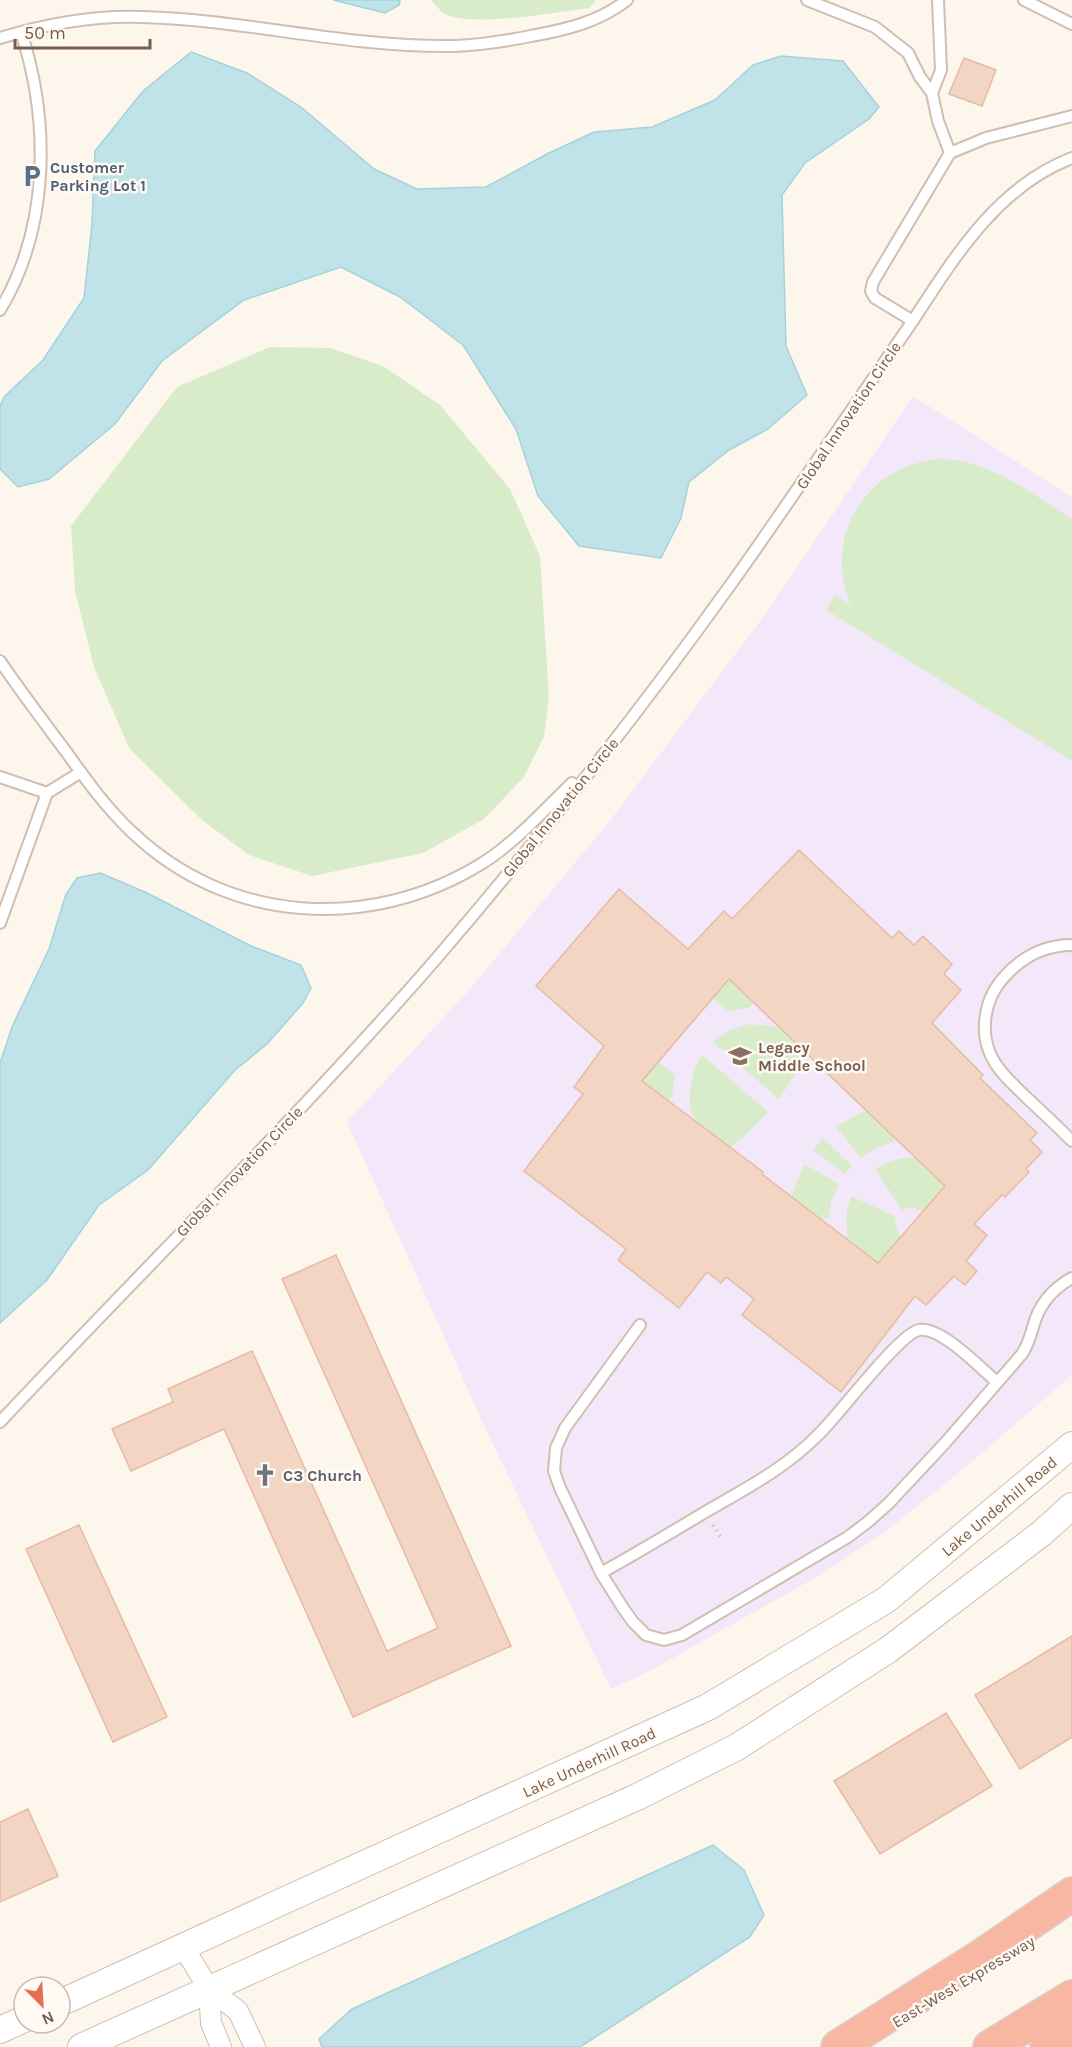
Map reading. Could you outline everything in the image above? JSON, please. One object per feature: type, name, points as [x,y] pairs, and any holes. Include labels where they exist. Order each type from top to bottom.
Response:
[{"type":"highway","points":[[838,2047],[977,1959],[1072,1894]]},
{"type":"highway","name":"East-West Expressway","points":[[853,2047],[1072,1915]]},
{"type":"highway","points":[[990,2047],[1072,1997]]},
{"type":"highway","points":[[1047,2047],[1072,2033]]},
{"type":"street","name":"Lake Underhill Road","points":[[72,1998],[708,1707],[886,1600],[1072,1445]]},
{"type":"street","points":[[81,2047],[638,1797],[737,1748],[888,1650],[1042,1533],[1072,1506]]},
{"type":"street","points":[[184,1948],[209,1989],[238,2011],[255,2047]]},
{"type":"street","points":[[209,1989],[211,2023],[221,2047]]},
{"type":"lane","points":[[0,38],[79,20],[141,17],[398,44],[457,46],[517,39],[564,30],[597,18],[627,0]]},
{"type":"lane","points":[[807,0],[875,27],[908,52],[920,77],[932,93],[938,121],[950,153]]},
{"type":"lane","points":[[932,93],[941,70],[938,0]]},
{"type":"lane","points":[[1024,0],[1072,24]]},
{"type":"lane","points":[[0,310],[21,265],[32,228],[39,175],[41,145],[38,104],[21,32]]},
{"type":"lane","points":[[912,321],[875,298],[871,291],[873,282],[950,153],[986,138],[1072,116]]},
{"type":"lane","name":"Global Innovation Circle","points":[[0,1422],[371,1031],[435,960],[606,750],[729,588],[955,256],[993,211],[1020,186],[1072,158]]},
{"type":"lane","points":[[0,661],[104,803],[134,835],[198,880],[229,893],[265,903],[305,909],[345,909],[393,902],[446,883],[483,863],[515,838],[606,750]]},
{"type":"lane","points":[[0,923],[47,793],[81,772]]},
{"type":"lane","points":[[0,777],[47,793]]},
{"type":"lane","points":[[1072,945],[1044,949],[1026,957],[1012,969],[999,983],[987,1008],[985,1025],[990,1053],[999,1070],[1072,1141]]},
{"type":"lane","points":[[640,1325],[565,1428],[555,1456],[554,1471],[557,1482],[601,1573],[633,1623],[646,1635],[664,1640],[682,1635],[848,1537],[869,1521],[924,1466],[1026,1348],[1045,1301],[1056,1288],[1072,1278]]},
{"type":"lane","points":[[601,1573],[751,1486],[793,1458],[820,1433],[900,1342],[914,1332],[926,1330],[942,1336],[997,1382]]},
{"type":"path","points":[[713,1525],[722,1539]]},
{"type":"shaded area","name":"Legacy Middle School","points":[[913,396],[1072,497],[1072,1375],[969,1464],[884,1533],[820,1575],[646,1673],[611,1689],[488,1434],[347,1122],[470,989],[609,822],[764,616]]},
{"type":"green space","points":[[431,0],[596,0],[590,8],[517,18],[478,20],[445,14]]},
{"type":"green space","points":[[270,347],[330,348],[383,366],[440,405],[510,489],[540,556],[549,698],[544,736],[524,777],[484,819],[423,853],[312,876],[249,855],[202,820],[129,748],[94,667],[75,591],[71,526],[177,387]]},
{"type":"green space","points":[[940,459],[976,465],[993,471],[1072,519],[1072,761],[826,610],[835,595],[850,604],[843,578],[842,553],[847,529],[857,508],[872,489],[891,474],[914,464]]},
{"type":"green space","points":[[729,979],[753,1003],[750,1007],[729,1012],[713,998]]},
{"type":"green space","points":[[749,1024],[778,1027],[808,1055],[779,1099],[713,1042],[730,1030]]},
{"type":"green space","points":[[702,1055],[768,1112],[749,1132],[729,1148],[709,1134],[693,1117],[690,1090]]},
{"type":"green space","points":[[658,1061],[675,1075],[672,1097],[668,1101],[642,1081]]},
{"type":"green space","points":[[864,1111],[893,1136],[894,1142],[878,1147],[861,1158],[836,1127]]},
{"type":"green space","points":[[823,1138],[852,1166],[845,1174],[813,1150]]},
{"type":"green space","points":[[903,1158],[916,1158],[945,1186],[923,1212],[912,1207],[902,1210],[875,1169]]},
{"type":"green space","points":[[804,1164],[839,1184],[831,1202],[828,1219],[820,1219],[791,1197]]},
{"type":"green space","points":[[851,1196],[896,1217],[895,1226],[901,1237],[878,1263],[847,1239],[846,1214]]},
{"type":"water","points":[[333,0],[400,0],[399,5],[385,13]]},
{"type":"water","points":[[191,52],[247,73],[301,107],[374,169],[417,189],[486,187],[594,132],[652,127],[715,100],[753,65],[781,56],[843,61],[879,107],[869,119],[805,163],[782,195],[786,346],[807,395],[768,429],[729,450],[689,482],[681,518],[661,558],[579,546],[538,496],[516,429],[463,345],[400,297],[341,267],[244,300],[162,361],[115,424],[49,479],[18,487],[0,469],[0,406],[4,397],[43,360],[84,298],[92,224],[95,151],[143,91]]},
{"type":"water","points":[[100,873],[145,892],[251,946],[301,965],[311,988],[303,1003],[267,1044],[235,1070],[148,1170],[99,1205],[47,1280],[0,1323],[0,1063],[12,1027],[49,949],[66,894],[77,878]]},
{"type":"water","points":[[713,1845],[744,1870],[764,1915],[750,1937],[580,2047],[322,2047],[319,2039],[352,2009]]},
{"type":"building","points":[[964,58],[996,70],[982,106],[949,94]]},
{"type":"building","points":[[799,850],[892,938],[899,931],[914,945],[923,936],[952,964],[944,974],[961,990],[932,1023],[983,1075],[980,1078],[1037,1133],[1030,1140],[1042,1152],[1026,1169],[1029,1172],[1005,1197],[1002,1195],[974,1224],[987,1235],[966,1261],[977,1271],[965,1285],[954,1276],[926,1305],[915,1296],[841,1392],[742,1315],[754,1299],[726,1277],[721,1283],[707,1272],[679,1308],[618,1260],[626,1249],[524,1171],[583,1094],[574,1087],[604,1046],[536,986],[619,889],[688,949],[724,911],[732,919]],"holes":[[[729,979],[945,1186],[878,1263],[762,1174],[763,1172],[642,1081]]]},
{"type":"building","points":[[336,1255],[511,1646],[353,1717],[224,1429],[131,1471],[112,1429],[173,1402],[168,1389],[252,1351],[387,1651],[438,1628],[282,1279]]},
{"type":"building","points":[[79,1525],[167,1717],[113,1742],[26,1549]]},
{"type":"building","points":[[1072,1636],[1072,1737],[1020,1769],[975,1695]]},
{"type":"building","points":[[946,1713],[992,1786],[880,1854],[834,1781]]},
{"type":"building","points":[[28,1809],[58,1876],[0,1902],[0,1822]]},
{"type":"place","name":"Customer Parking Lot 1","points":[[32,176]]},
{"type":"place","name":"Legacy Middle School","points":[[740,1056]]},
{"type":"place","name":"C3 Church","points":[[265,1475]]}]
